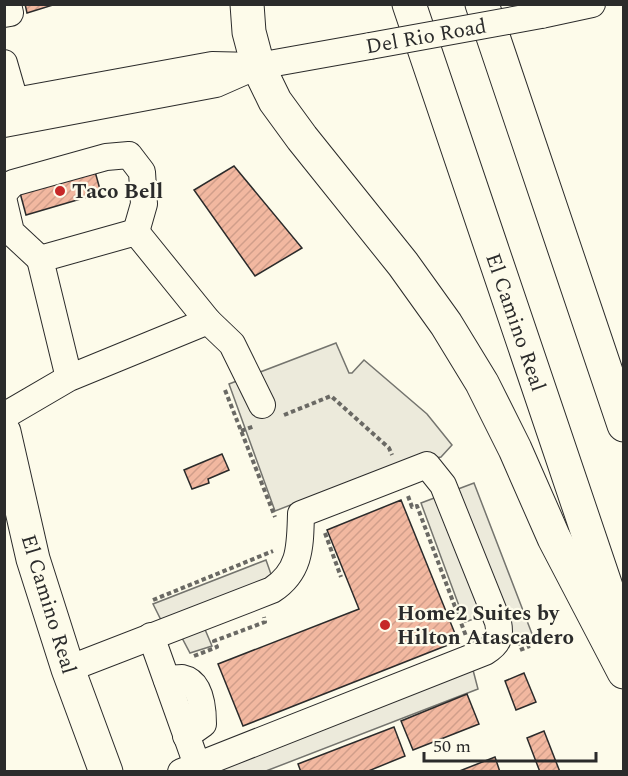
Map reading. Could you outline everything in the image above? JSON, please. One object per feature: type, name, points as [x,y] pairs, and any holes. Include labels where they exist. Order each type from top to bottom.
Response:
[{"type":"main road","points":[[247,4],[249,32],[258,66],[275,101],[403,264],[446,324],[482,383],[554,538],[624,672]]},
{"type":"main road","name":"El Camino Real","points":[[409,4],[624,639]]},
{"type":"main road","points":[[482,4],[624,425]]},
{"type":"main road","name":"El Camino Real","points":[[4,432],[33,559],[68,669],[106,771]]},
{"type":"street","points":[[4,14],[10,13],[8,4]]},
{"type":"street","name":"Del Rio Road","points":[[10,102],[212,65],[258,66],[592,4]]},
{"type":"street","points":[[4,63],[10,102]]},
{"type":"street","name":"Del Rio Road","points":[[4,124],[216,84],[258,66]]},
{"type":"street","points":[[4,193],[13,183],[106,157],[129,155],[142,172],[144,204],[136,232]]},
{"type":"street","points":[[4,202],[11,232],[40,260],[69,378]]},
{"type":"street","points":[[40,260],[136,232]]},
{"type":"street","points":[[136,232],[208,321],[232,344],[268,415]]},
{"type":"street","points":[[4,416],[69,378],[208,321]]},
{"type":"street","points":[[68,669],[151,636],[272,590],[285,581],[297,560],[301,514],[427,465],[443,485],[498,622],[500,634],[496,646],[474,656],[189,768],[186,736],[151,636]]},
{"type":"path","points":[[223,384],[275,518]]},
{"type":"path","points":[[241,431],[268,415],[331,396],[389,448],[412,507],[417,506],[474,656]]},
{"type":"path","points":[[321,523],[341,577]]},
{"type":"path","points":[[153,600],[274,551]]},
{"type":"path","points":[[509,653],[530,646]]},
{"type":"shaded area","points":[[336,343],[349,373],[352,373],[364,360],[427,414],[452,445],[441,457],[389,467],[275,511],[229,384]]},
{"type":"shaded area","points":[[474,483],[534,639],[519,645],[482,616],[465,622],[421,503]]},
{"type":"shaded area","points":[[266,560],[272,577],[196,608],[212,646],[190,653],[182,638],[161,620],[153,604]]},
{"type":"shaded area","points":[[473,670],[478,689],[266,771],[210,772]]},
{"type":"building","points":[[25,4],[53,4],[53,5],[27,13]]},
{"type":"building","points":[[234,166],[302,248],[255,276],[194,190]]},
{"type":"building","name":"Taco Bell","points":[[94,168],[101,193],[26,215],[19,189]]},
{"type":"building","points":[[222,454],[229,470],[208,479],[209,483],[192,489],[184,470]]},
{"type":"building","name":"Home2 Suites by Hilton Atascadero","points":[[401,500],[458,641],[243,726],[218,664],[359,609],[327,530]]},
{"type":"building","points":[[524,673],[536,702],[516,710],[505,681]]},
{"type":"building","points":[[467,694],[479,724],[413,750],[401,721]]},
{"type":"building","points":[[394,727],[405,756],[366,772],[301,772],[298,764]]},
{"type":"building","points":[[544,731],[560,772],[540,772],[527,738]]},
{"type":"building","points":[[495,757],[500,772],[457,772]]},
{"type":"place","name":"Taco Bell","points":[[60,191]]},
{"type":"place","name":"Home2 Suites by Hilton Atascadero","points":[[385,625]]}]
